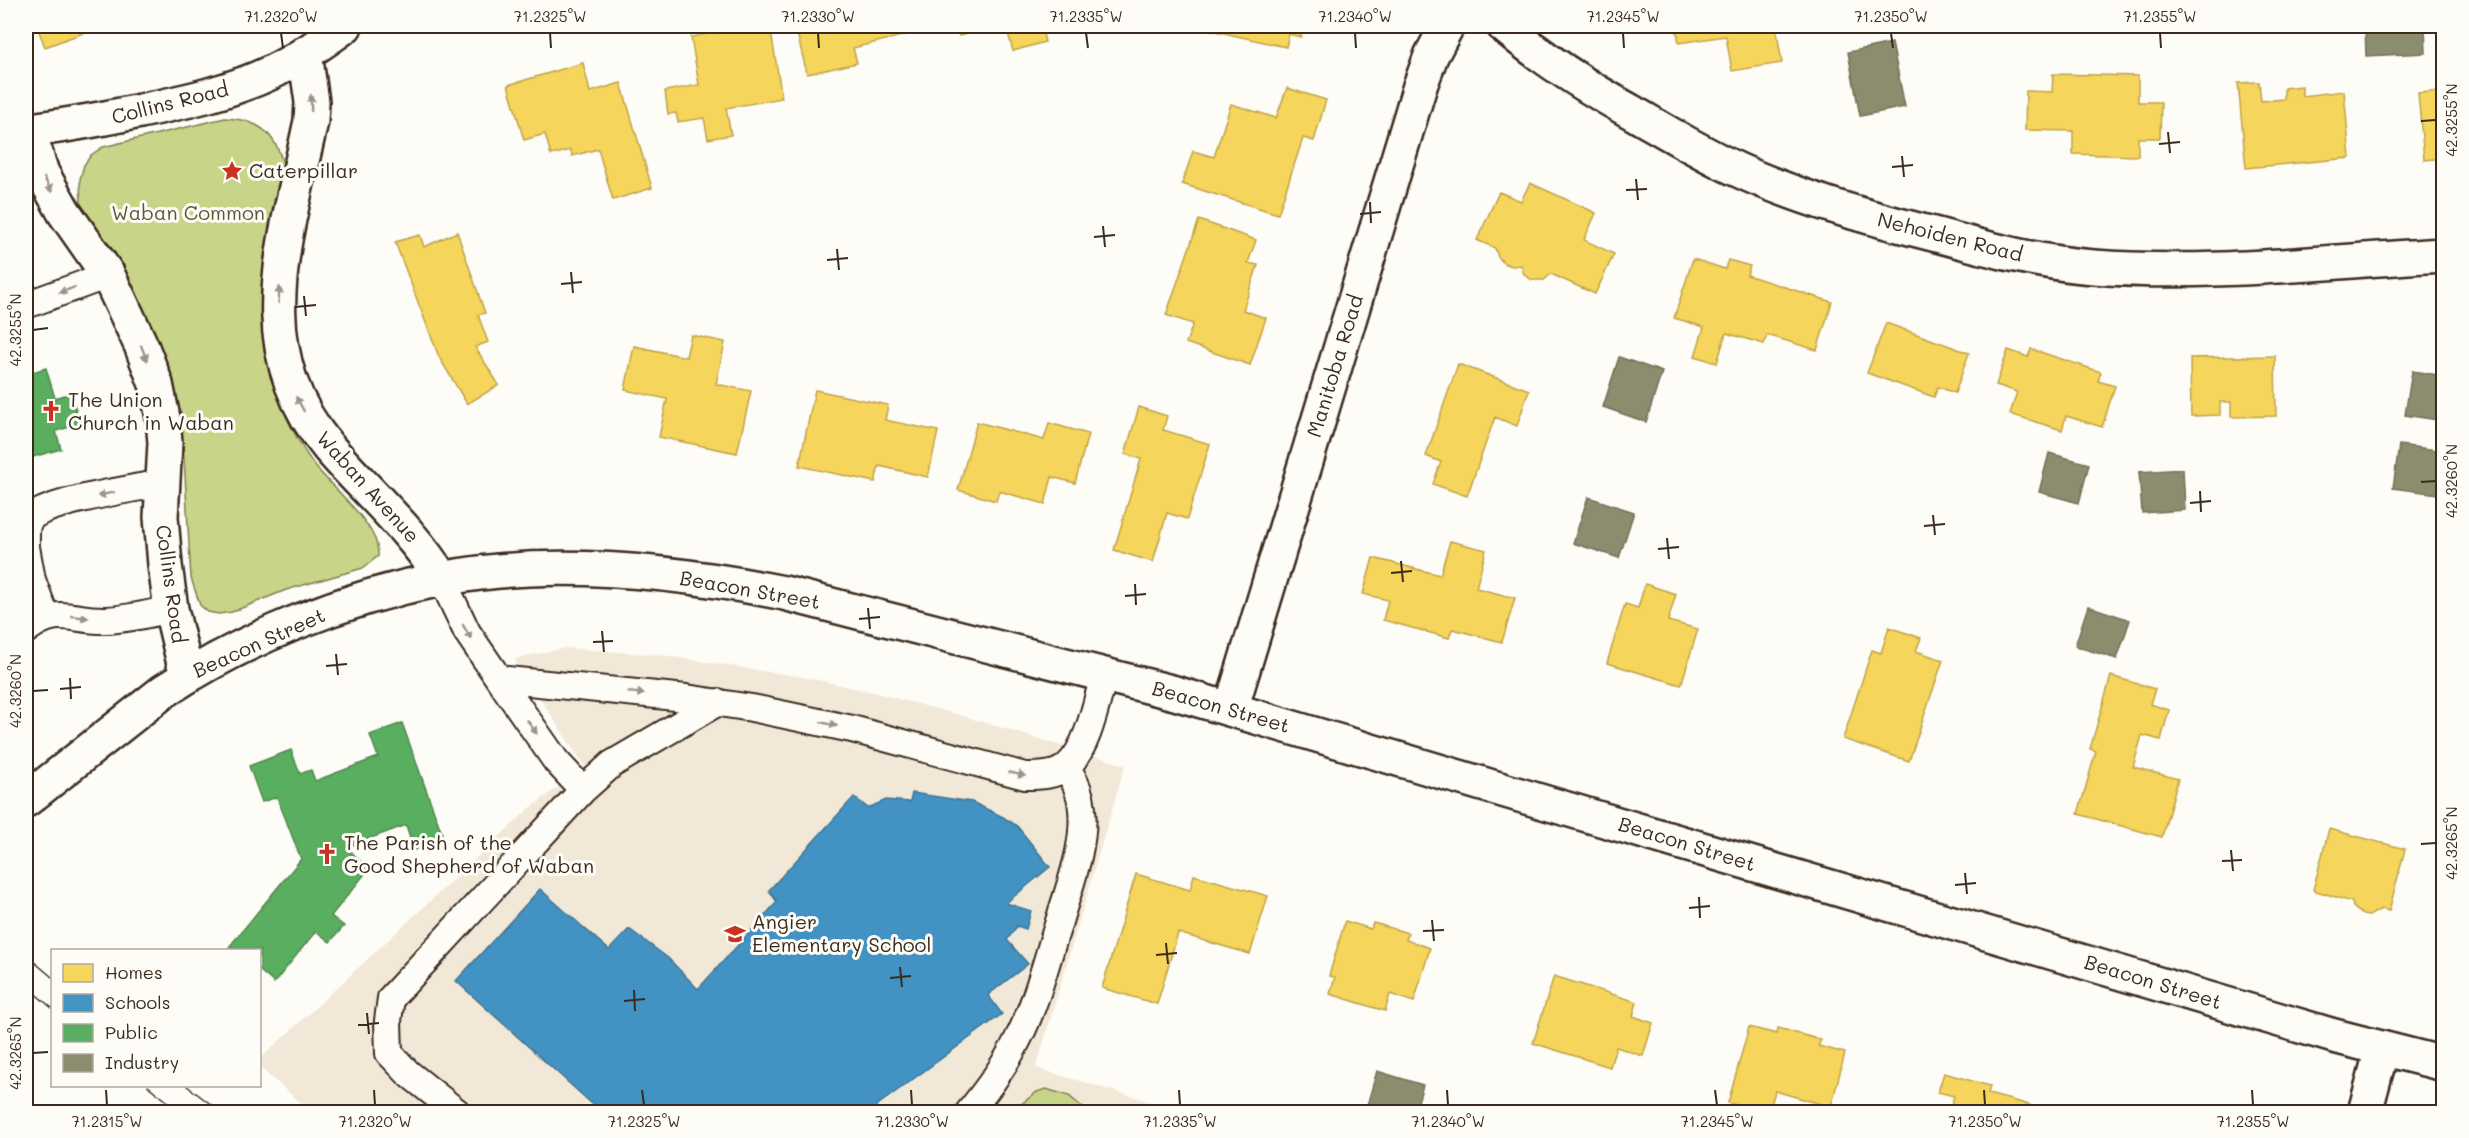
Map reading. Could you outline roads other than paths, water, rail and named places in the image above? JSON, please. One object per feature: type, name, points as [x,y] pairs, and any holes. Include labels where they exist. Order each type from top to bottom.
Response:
[{"type":"street","points":[[305,53],[345,26]]},
{"type":"street","name":"Manitoba Road","points":[[1231,709],[1420,86],[1431,56],[1447,26]]},
{"type":"street","name":"Nehoiden Road","points":[[1504,26],[1539,54],[1598,94],[1738,170],[1774,185],[1888,222],[1979,246],[2054,262],[2137,269],[2444,255]]},
{"type":"street","name":"Collins Road","points":[[187,676],[171,609],[162,527],[165,443],[156,384],[141,345],[108,275],[56,200],[42,173],[27,130],[99,120],[208,95],[252,80],[305,53]]},
{"type":"street","name":"Waban Avenue","points":[[305,53],[312,102],[311,121],[286,230],[278,303],[279,328],[286,371],[292,388],[311,424],[347,468],[417,542],[442,579]]},
{"type":"street","name":"Beacon Street","points":[[26,800],[164,691],[187,676],[232,651],[306,619],[381,594],[442,579],[510,571],[581,570],[665,575],[745,585],[824,603],[1231,709],[2382,1049],[2444,1064]]},
{"type":"street","points":[[2365,1113],[2382,1049]]},
{"type":"lane","points":[[26,305],[108,275]]},
{"type":"lane","points":[[163,483],[50,508],[32,517],[26,527],[26,545],[36,624],[60,615],[109,620],[171,609]]},
{"type":"lane","points":[[442,579],[467,632],[555,761],[583,790]]},
{"type":"lane","points":[[499,679],[718,702],[862,732],[1025,776],[1053,774],[1066,767],[1079,752],[1104,675]]},
{"type":"lane","points":[[457,1113],[408,1073],[389,1053],[388,1021],[391,998],[583,790],[612,764],[718,702]]},
{"type":"lane","points":[[969,1113],[993,1083],[1020,1035],[1035,999],[1073,872],[1082,826],[1082,808],[1074,778],[1066,767]]},
{"type":"tram line","points":[[26,955],[51,976]]},
{"type":"tram line","points":[[26,986],[51,1007]]},
{"type":"tram line","points":[[149,1087],[181,1112]]},
{"type":"tram line","points":[[188,1087],[221,1112]]},
{"type":"place","name":"Caterpillar","points":[[232,171]]},
{"type":"place","name":"The Union Church in Waban","points":[[51,411]]},
{"type":"place","name":"The Parish of the Good Shepherd of Waban","points":[[327,854]]},
{"type":"place","name":"Angier Elementary School","points":[[735,934]]},
{"type":"park label","name":"Waban Common","points":[[188,213]]}]
